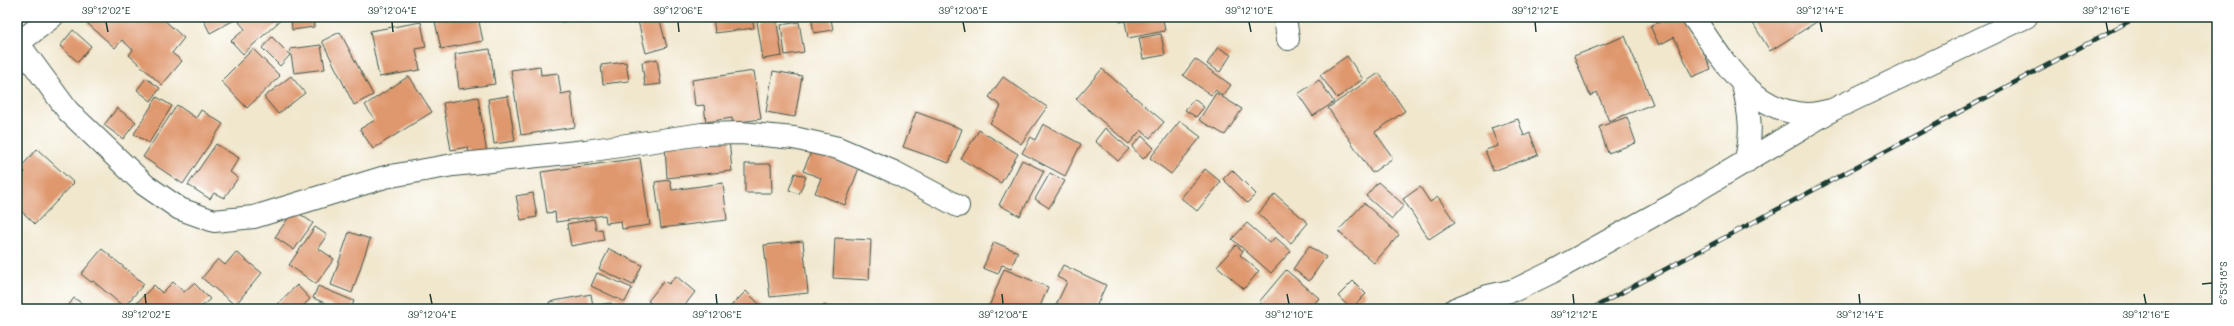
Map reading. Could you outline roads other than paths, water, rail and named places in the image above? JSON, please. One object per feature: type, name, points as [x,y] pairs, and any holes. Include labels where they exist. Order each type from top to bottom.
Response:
[{"type":"street","points":[[52,17],[18,44],[68,111],[144,186],[180,209],[214,220],[254,217],[385,177],[453,165],[562,154],[702,134],[741,134],[794,138],[838,148],[894,172],[958,206]]},
{"type":"street","points":[[1285,17],[1288,39]]},
{"type":"street","points":[[1693,17],[1743,85],[1766,104],[1785,111],[1808,114],[1832,110]]},
{"type":"street","points":[[1455,309],[1488,296],[1515,290],[1552,272],[1745,163],[1832,110],[2026,17]]},
{"type":"street","points":[[1743,85],[1750,116],[1751,140],[1745,163]]},
{"type":"railway","points":[[1591,309],[2137,17]]}]
